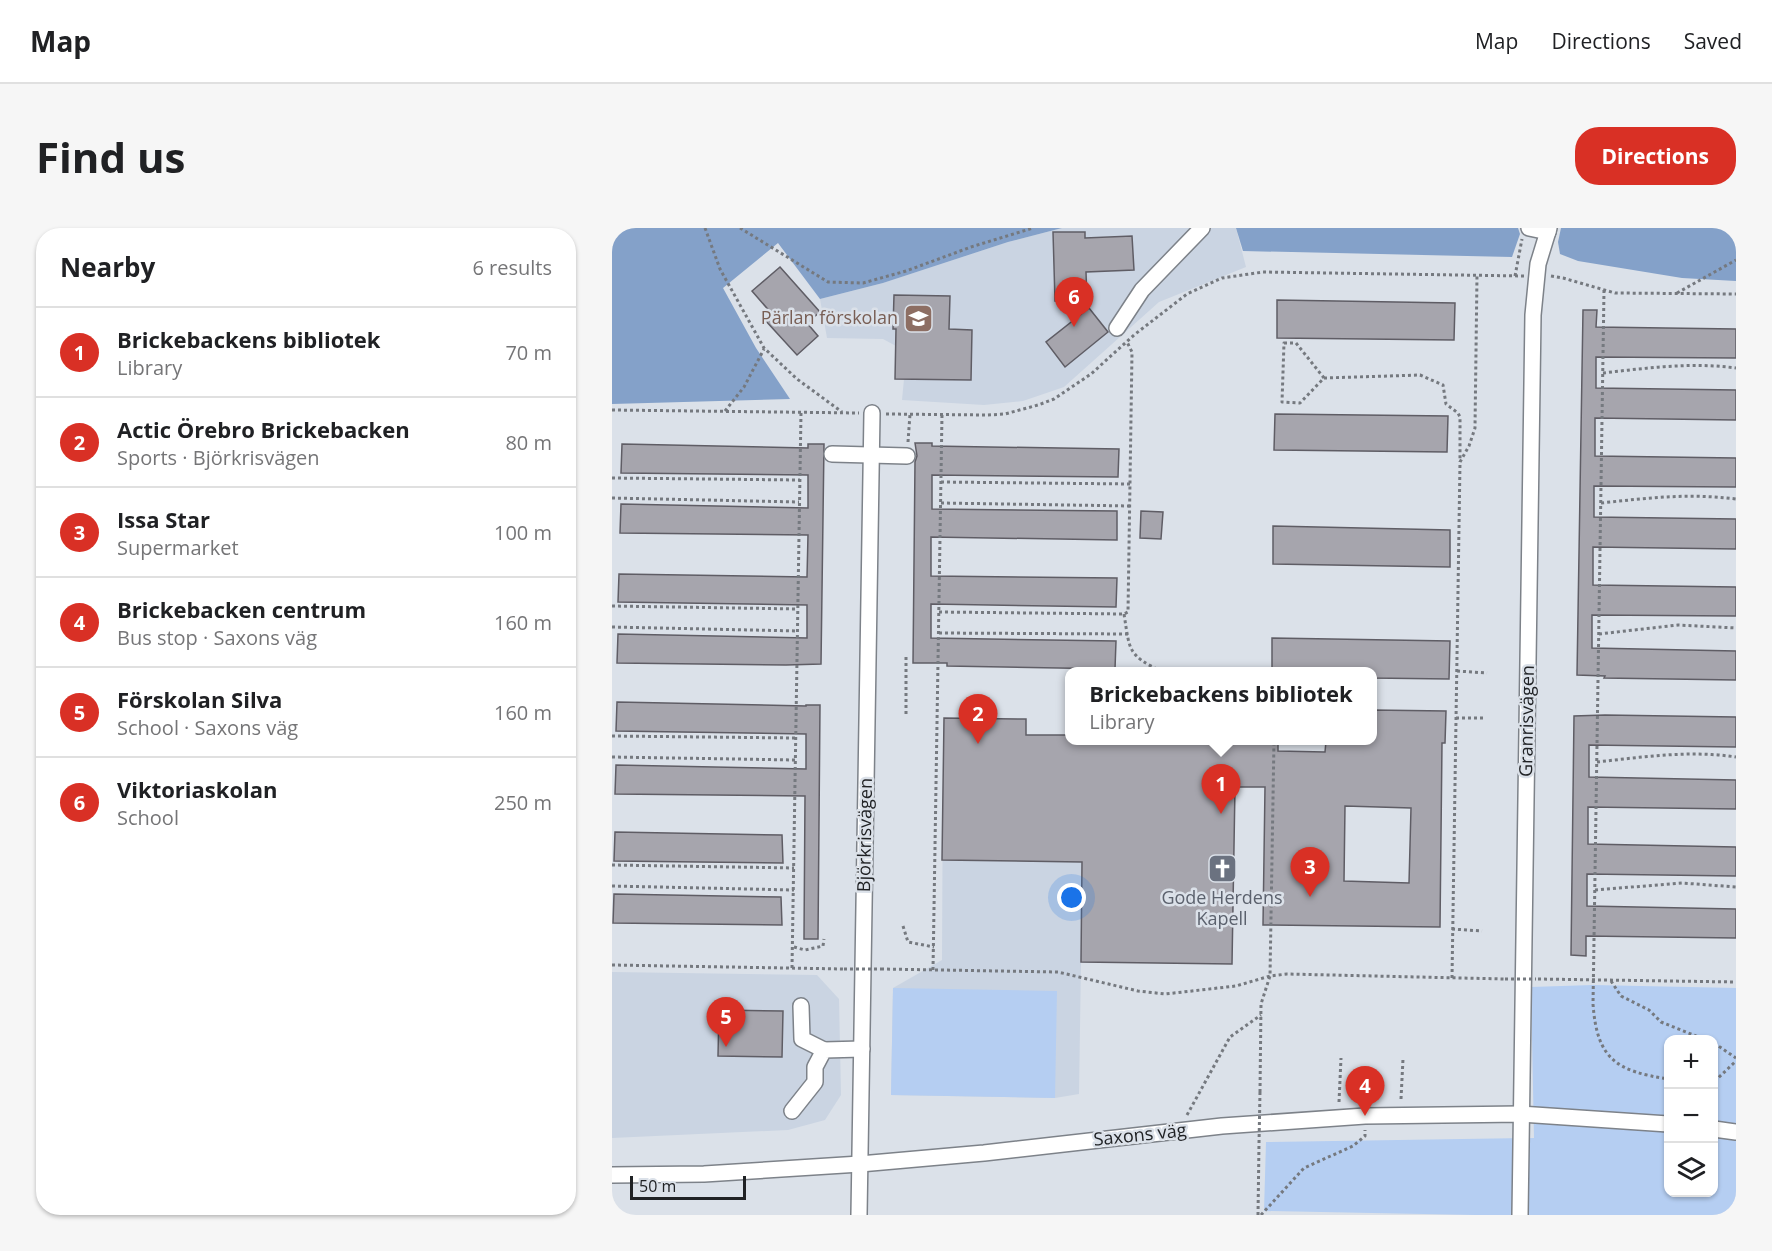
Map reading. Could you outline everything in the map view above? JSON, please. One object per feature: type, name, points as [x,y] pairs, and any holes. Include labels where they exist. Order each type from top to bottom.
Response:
[{"type":"street","points":[[1117,328],[1142,290],[1202,228]]},
{"type":"street","points":[[1526,232],[1548,230]]},
{"type":"street","name":"Granrisvägen","points":[[1520,1215],[1533,315],[1538,264],[1548,230]]},
{"type":"street","name":"Björkrisvägen","points":[[859,1215],[872,413]]},
{"type":"street","points":[[832,454],[908,456]]},
{"type":"street","points":[[801,1006],[802,1039],[824,1050],[862,1049]]},
{"type":"street","points":[[792,1111],[815,1082],[815,1067],[824,1050]]},
{"type":"street","name":"Saxons väg","points":[[612,1175],[704,1174],[860,1164],[984,1153],[1178,1131],[1365,1116],[1521,1114],[1664,1125]]},
{"type":"street","points":[[1718,1130],[1736,1132]]},
{"type":"path","points":[[705,228],[720,269],[764,348],[797,379],[844,413]]},
{"type":"path","points":[[740,228],[828,282],[863,283],[906,271],[971,247],[1033,228]]},
{"type":"path","points":[[1515,276],[1526,232]]},
{"type":"path","points":[[1676,294],[1736,260]]},
{"type":"path","points":[[612,410],[1005,414],[1038,405],[1072,388],[1187,294],[1222,278],[1242,274],[1263,272],[1536,276],[1563,278],[1615,293],[1736,294]]},
{"type":"path","points":[[1460,462],[1475,428],[1477,275]]},
{"type":"path","points":[[1604,290],[1594,1027],[1604,1050],[1618,1065],[1638,1074],[1664,1077]]},
{"type":"path","points":[[939,612],[1124,614],[1128,612],[1132,352],[1127,341]]},
{"type":"path","points":[[1324,378],[1296,343],[1284,343],[1282,402],[1300,403],[1324,378],[1420,375],[1443,384],[1446,404],[1460,417],[1452,978]]},
{"type":"path","points":[[725,411],[744,387],[764,348]]},
{"type":"path","points":[[1603,373],[1670,366],[1736,368]]},
{"type":"path","points":[[792,968],[801,412]]},
{"type":"path","points":[[908,456],[910,414]]},
{"type":"path","points":[[933,970],[942,414]]},
{"type":"path","points":[[612,478],[800,480]]},
{"type":"path","points":[[941,482],[1131,484]]},
{"type":"path","points":[[1601,503],[1682,495],[1736,498]]},
{"type":"path","points":[[612,498],[800,502]]},
{"type":"path","points":[[941,503],[1131,506]]},
{"type":"path","points":[[612,606],[798,609]]},
{"type":"path","points":[[1124,614],[1134,654],[1141,661],[1153,667]]},
{"type":"path","points":[[1599,634],[1678,625],[1736,628]]},
{"type":"path","points":[[612,627],[798,631]]},
{"type":"path","points":[[939,633],[1128,634]]},
{"type":"path","points":[[906,657],[906,714]]},
{"type":"path","points":[[1457,671],[1487,673]]},
{"type":"path","points":[[1456,718],[1486,718]]},
{"type":"path","points":[[612,736],[796,738]]},
{"type":"path","points":[[1259,1215],[1261,1004],[1270,976],[1274,745]]},
{"type":"path","points":[[1597,762],[1666,754],[1736,757]]},
{"type":"path","points":[[612,757],[796,760]]},
{"type":"path","points":[[612,865],[794,868]]},
{"type":"path","points":[[1595,890],[1682,884],[1736,887]]},
{"type":"path","points":[[612,886],[794,890]]},
{"type":"path","points":[[903,926],[908,942],[934,947]]},
{"type":"path","points":[[1452,929],[1482,931]]},
{"type":"path","points":[[794,947],[805,950],[823,946],[824,939]]},
{"type":"path","points":[[612,965],[1058,972],[1138,991],[1165,994],[1236,986],[1270,976],[1287,974],[1736,982]]},
{"type":"path","points":[[1611,981],[1621,996],[1649,1010],[1660,1022],[1694,1035]]},
{"type":"path","points":[[1178,1131],[1230,1037],[1261,1015]]},
{"type":"path","points":[[1718,1047],[1736,1060],[1718,1078]]},
{"type":"path","points":[[1339,1102],[1341,1058]]},
{"type":"path","points":[[1401,1100],[1403,1059]]},
{"type":"path","points":[[1259,1215],[1304,1168],[1353,1146],[1365,1136],[1365,1116]]},
{"type":"shaded area","points":[[612,228],[1062,228],[1008,242],[883,283],[820,299],[778,243],[723,288],[756,348],[790,399],[612,404]]},
{"type":"shaded area","points":[[1062,228],[1236,228],[1246,267],[1159,302],[1064,387],[1023,401],[984,405],[902,400],[904,379],[896,346],[883,339],[827,338],[820,299],[883,283],[1008,242]]},
{"type":"shaded area","points":[[1236,228],[1518,228],[1520,234],[1512,257],[1243,251]]},
{"type":"shaded area","points":[[1561,228],[1736,228],[1736,281],[1682,278],[1578,261],[1560,254],[1558,242]]},
{"type":"shaded area","points":[[1026,735],[1065,735],[1065,745],[1207,745],[1205,877],[1234,878],[1232,964],[1081,962],[1079,1094],[1055,1098],[891,1095],[893,988],[942,960],[943,761],[1026,763]]},
{"type":"shaded area","points":[[612,972],[817,975],[839,999],[841,1095],[825,1120],[788,1130],[612,1138]]},
{"type":"shaded area","points":[[1593,985],[1736,988],[1736,1215],[1475,1215],[1264,1211],[1266,1142],[1534,1138],[1531,987]]},
{"type":"shaded area","points":[[893,988],[1057,991],[1055,1098],[891,1095]]},
{"type":"building","points":[[1053,232],[1085,232],[1085,238],[1132,236],[1134,270],[1086,272],[1087,301],[1055,301]]},
{"type":"building","points":[[780,267],[820,312],[807,323],[818,336],[797,355],[765,320],[772,314],[752,291]]},
{"type":"building","points":[[894,295],[950,296],[949,329],[972,330],[971,380],[895,379]]},
{"type":"building","points":[[1277,300],[1455,303],[1454,340],[1277,338]]},
{"type":"building","points":[[1089,308],[1108,332],[1065,367],[1046,342]]},
{"type":"building","points":[[1583,310],[1597,310],[1596,327],[1736,329],[1736,358],[1596,357],[1596,388],[1736,390],[1736,420],[1595,418],[1595,456],[1736,458],[1736,487],[1594,486],[1594,517],[1736,519],[1736,549],[1593,547],[1593,585],[1736,587],[1736,616],[1592,615],[1592,648],[1736,651],[1736,680],[1604,678],[1605,676],[1577,675]]},
{"type":"building","points":[[1275,414],[1448,416],[1447,452],[1274,450]]},
{"type":"building","points":[[915,443],[932,443],[932,446],[1119,449],[1118,477],[932,475],[932,509],[1117,511],[1117,540],[931,537],[931,576],[1117,578],[1116,607],[931,604],[931,638],[1116,641],[1115,667],[947,666],[947,663],[913,663],[915,462],[917,456]]},
{"type":"building","points":[[622,444],[808,448],[808,444],[824,444],[821,664],[617,663],[618,634],[807,638],[807,605],[618,602],[619,574],[807,577],[808,535],[620,533],[621,504],[808,508],[808,475],[621,473]]},
{"type":"building","points":[[1141,511],[1163,512],[1161,539],[1140,538]]},
{"type":"building","points":[[1273,526],[1450,530],[1450,567],[1273,564]]},
{"type":"building","points":[[1272,638],[1450,641],[1449,679],[1377,678],[1377,667],[1272,667]]},
{"type":"building","points":[[617,702],[820,705],[818,939],[804,939],[805,796],[615,794],[616,765],[806,769],[806,734],[616,731]]},
{"type":"building","points":[[1377,710],[1446,711],[1445,743],[1442,743],[1440,927],[1263,925],[1265,787],[1235,787],[1232,964],[1081,962],[1082,862],[942,860],[944,718],[1026,719],[1026,735],[1065,735],[1065,745],[1278,745],[1278,751],[1325,752],[1326,745],[1377,745]],"holes":[[[1345,806],[1411,808],[1409,883],[1344,881]]]},
{"type":"building","points":[[1574,716],[1736,717],[1736,747],[1589,745],[1589,777],[1736,780],[1736,809],[1588,807],[1588,844],[1736,847],[1736,876],[1587,874],[1587,906],[1736,909],[1736,938],[1586,936],[1586,956],[1571,955]]},
{"type":"building","points":[[615,832],[782,835],[783,863],[614,861]]},
{"type":"building","points":[[614,894],[781,897],[782,925],[613,923]]},
{"type":"building","points":[[719,1010],[783,1011],[782,1057],[718,1056]]},
{"type":"place","name":"Pärlan förskolan","points":[[919,318]]},
{"type":"place","name":"Viktoriaskolan","points":[[1074,327]]},
{"type":"place","name":"Actic Örebro Brickebacken","points":[[978,744]]},
{"type":"place","name":"Brickebackens bibliotek","points":[[1221,814]]},
{"type":"place","name":"Gode Herdens Kapell","points":[[1222,869]]},
{"type":"place","name":"Issa Star","points":[[1310,897]]},
{"type":"place","name":"Förskolan Silva","points":[[726,1047]]},
{"type":"place","name":"Brickebacken centrum","points":[[1365,1116]]}]
